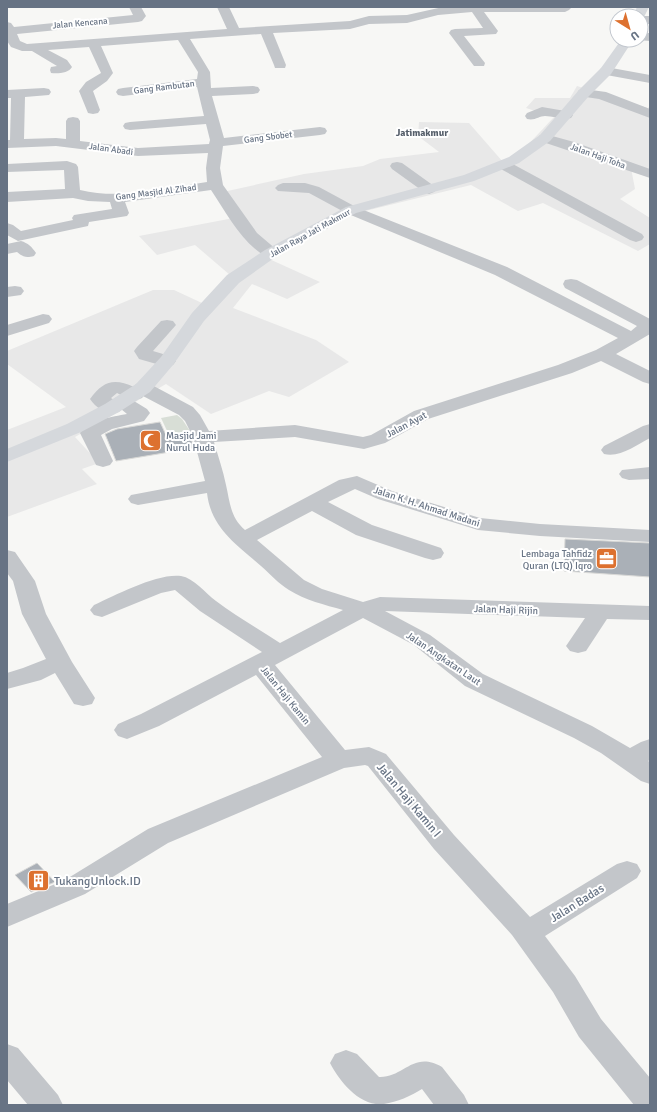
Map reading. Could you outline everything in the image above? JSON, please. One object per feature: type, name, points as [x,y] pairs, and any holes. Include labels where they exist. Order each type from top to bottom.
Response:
[{"type":"main road","name":"Jalan Raya Jati Makmur","points":[[7,456],[82,430],[128,398],[168,361],[198,317],[233,279],[271,253],[351,210],[469,178],[514,160],[545,138],[584,93],[606,71],[622,48]]},
{"type":"street","name":"Jalan Kencana","points":[[9,34],[138,18],[140,16],[135,7]]},
{"type":"street","points":[[224,7],[235,32]]},
{"type":"street","points":[[9,34],[17,46],[22,48],[35,48],[97,42],[350,25],[369,20],[407,19],[425,10],[565,8]]},
{"type":"street","points":[[475,9],[492,31],[455,33],[479,63]]},
{"type":"street","points":[[265,30],[280,65]]},
{"type":"street","points":[[182,36],[204,72],[204,87],[216,133],[213,168],[215,185],[251,236],[271,253]]},
{"type":"street","points":[[93,110],[86,91],[87,88],[106,76],[107,73],[95,46],[97,42]]},
{"type":"street","points":[[35,48],[62,63],[66,67],[56,70]]},
{"type":"street","points":[[606,71],[650,79]]},
{"type":"street","name":"Gang Rambutan","points":[[123,92],[204,87],[253,90]]},
{"type":"street","points":[[12,144],[12,94],[44,92]]},
{"type":"street","points":[[584,93],[601,95],[650,114]]},
{"type":"street","points":[[532,116],[542,111],[566,115]]},
{"type":"street","points":[[130,125],[212,119]]},
{"type":"street","points":[[73,121],[73,144]]},
{"type":"street","name":"Gang Sbobet","points":[[215,146],[320,131]]},
{"type":"street","name":"Jalan Haji Toha","points":[[545,138],[569,145],[629,172],[650,174]]},
{"type":"street","name":"Jalan Abadi","points":[[12,144],[56,142],[138,152],[215,146]]},
{"type":"street","points":[[7,168],[67,165],[71,167],[73,193]]},
{"type":"street","points":[[504,165],[636,237]]},
{"type":"street","points":[[397,166],[429,189]]},
{"type":"street","name":"Gang Masjid Al Zihad","points":[[7,196],[73,193],[82,196],[119,197],[215,185]]},
{"type":"street","points":[[283,188],[305,188],[314,190],[351,210],[501,271],[632,338]]},
{"type":"street","points":[[7,228],[18,236],[82,223],[80,218],[122,213],[117,204],[119,197]]},
{"type":"street","points":[[7,249],[21,246],[28,253]]},
{"type":"street","name":"Jalan Ayat","points":[[202,437],[295,431],[364,443],[378,439],[421,415],[565,369],[602,354],[632,338],[646,327],[644,322],[572,284]]},
{"type":"street","points":[[7,331],[43,319]]},
{"type":"street","points":[[167,325],[143,351],[145,355],[168,361]]},
{"type":"street","points":[[602,354],[650,378]]},
{"type":"street","points":[[102,461],[82,430],[105,426],[137,417],[140,413],[128,398]]},
{"type":"street","name":"Jalan Angkatan Laut","points":[[128,398],[186,411],[193,419],[202,437],[216,485],[219,507],[232,530],[296,585],[314,594],[363,609],[422,640],[474,680],[583,732],[640,754],[650,775]]},
{"type":"street","points":[[611,450],[650,430]]},
{"type":"street","points":[[629,474],[650,474]]},
{"type":"street","name":"Jalan K. H. Ahmad Madani","points":[[242,540],[346,484],[357,482],[385,495],[478,524],[516,529],[650,536]]},
{"type":"street","points":[[138,499],[216,485]]},
{"type":"street","points":[[312,502],[364,530],[433,553]]},
{"type":"street","points":[[7,557],[24,581],[34,614],[60,662],[83,698]]},
{"type":"street","points":[[102,610],[150,589],[171,583],[181,583],[208,606],[235,625],[269,657]]},
{"type":"street","name":"Jalan Haji Rijin","points":[[363,609],[380,604],[650,613]]},
{"type":"street","points":[[127,730],[150,720],[363,609]]},
{"type":"street","points":[[578,646],[600,612]]},
{"type":"street","name":"Jalan Haji Kamin","points":[[269,657],[339,760]]},
{"type":"street","points":[[7,681],[32,674],[60,662]]},
{"type":"street","name":"Jalan Haji Kamin I","points":[[7,916],[75,887],[158,836],[339,760],[369,756],[377,760],[444,842],[527,933],[564,984],[590,1028],[650,1101]]},
{"type":"street","name":"Jalan Badas","points":[[527,933],[627,871]]},
{"type":"street","points":[[7,1057],[47,1105]]},
{"type":"street","points":[[346,1063],[368,1088],[377,1092],[393,1088],[420,1075],[426,1074],[431,1077],[453,1105]]},
{"type":"shaded area","points":[[577,86],[648,108],[650,106],[650,175],[631,168],[635,189],[620,199],[650,218],[650,244],[638,251],[543,203],[518,211],[471,185],[353,214],[267,258],[320,282],[287,299],[252,284],[233,308],[316,340],[349,362],[289,397],[269,391],[211,414],[166,384],[75,437],[99,463],[82,469],[97,484],[7,517],[7,430],[66,407],[7,364],[7,351],[153,290],[174,290],[202,303],[230,275],[195,245],[157,255],[139,236],[239,217],[223,192],[304,174],[363,166],[380,159],[439,152],[418,136],[419,122],[469,123],[503,162],[524,149],[554,117],[526,108],[535,98],[570,98]]},
{"type":"shaded area","points":[[177,415],[182,419],[190,431],[169,435],[161,418]]},
{"type":"building","name":"Masjid Jami Nurul Huda","points":[[160,422],[166,435],[189,432],[194,448],[116,461],[105,434],[117,429]]},
{"type":"building","name":"Lembaga Tahfidz Quran (LTQ) Iqro","points":[[565,539],[650,543],[650,577],[564,571]]},
{"type":"building","name":"TukangUnlock.ID","points":[[37,863],[55,882],[31,892],[15,875]]},
{"type":"place","name":"Masjid Jami Nurul Huda","points":[[151,441]]},
{"type":"place","name":"Lembaga Tahfidz Quran (LTQ) Iqro","points":[[607,559]]},
{"type":"place","name":"TukangUnlock.ID","points":[[38,881]]},
{"type":"district","name":"Jatimakmur","points":[[422,132]]}]
